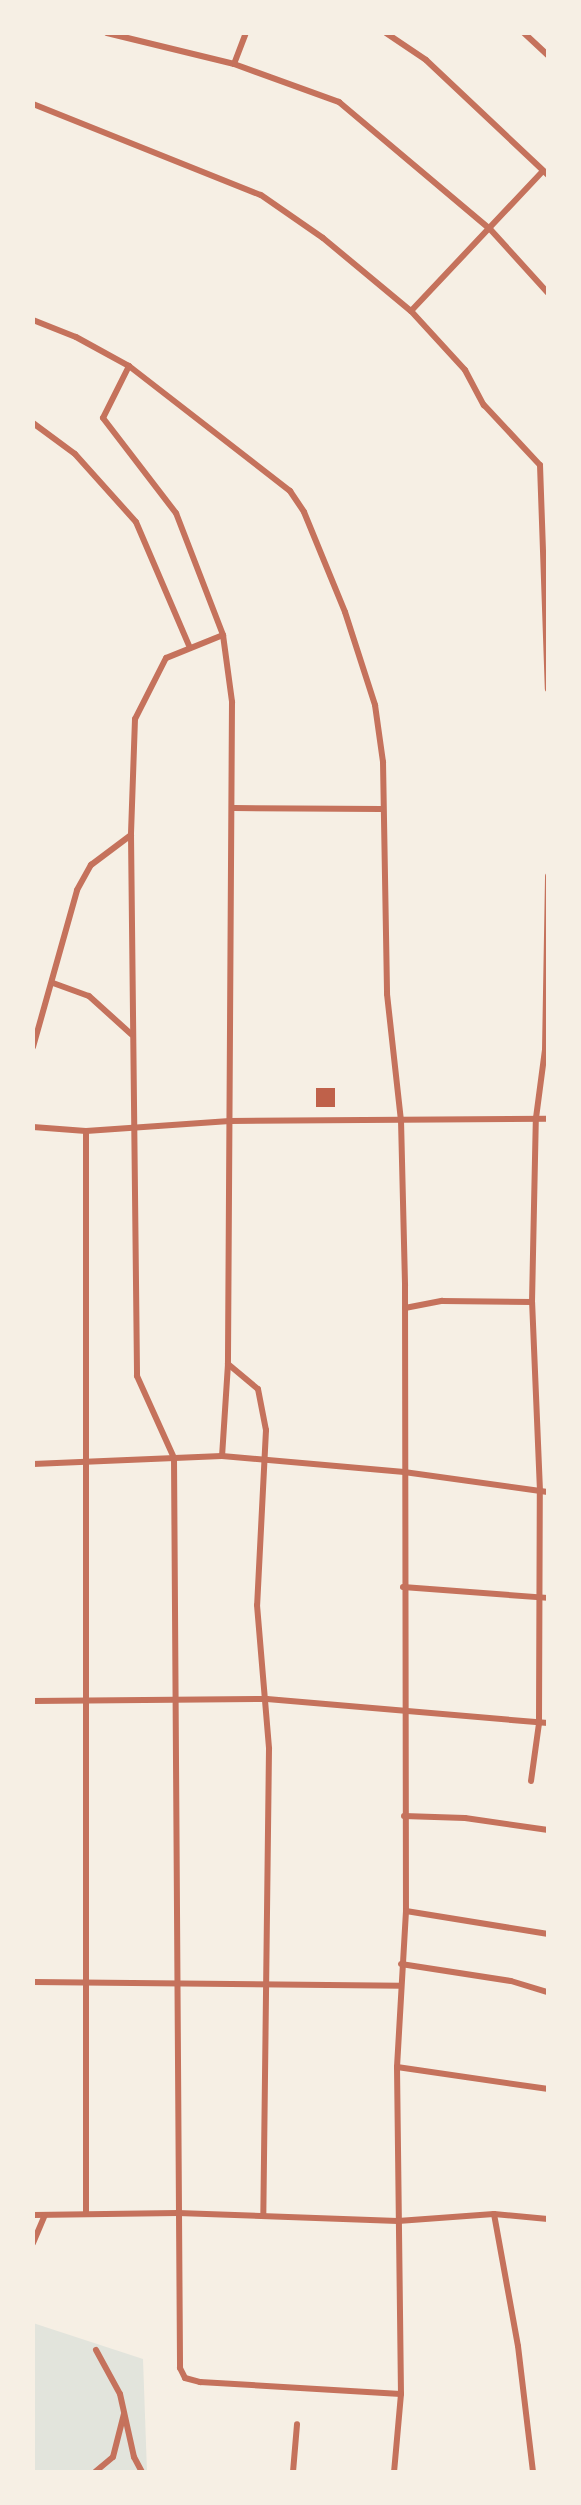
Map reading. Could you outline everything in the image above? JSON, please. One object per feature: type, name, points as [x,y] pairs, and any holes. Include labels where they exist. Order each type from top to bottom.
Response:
[{"type":"street","points":[[107,33],[234,64],[346,106],[490,229],[548,293]]},
{"type":"street","points":[[234,64],[246,33]]},
{"type":"street","points":[[386,33],[426,60],[545,173],[411,311]]},
{"type":"street","points":[[524,33],[548,55]]},
{"type":"street","points":[[33,104],[261,195],[323,238],[411,311],[465,370],[484,405],[538,461],[546,544],[548,689]]},
{"type":"street","points":[[33,320],[76,337],[129,366],[283,484],[304,512],[345,612],[375,705],[383,762],[381,809],[387,994],[401,1120],[405,1308],[402,1709],[406,1911],[397,2067],[401,2394],[394,2472]]},
{"type":"street","points":[[129,366],[104,413],[106,425],[176,513],[223,635],[232,702],[234,808],[228,1364],[222,1456]]},
{"type":"street","points":[[33,423],[75,454],[136,522],[190,648]]},
{"type":"street","points":[[223,635],[164,660],[134,722],[131,835],[136,1376],[174,1458],[179,2342],[184,2378],[401,2394]]},
{"type":"street","points":[[234,808],[381,809]]},
{"type":"street","points":[[33,1047],[52,984],[66,923],[83,877],[91,865],[131,835]]},
{"type":"street","points":[[531,1781],[539,1723],[544,1598],[544,1491],[532,1302],[536,1118],[545,1050],[548,876]]},
{"type":"street","points":[[52,984],[89,996],[131,1034]]},
{"type":"street","points":[[33,1127],[86,1131],[230,1121],[548,1119]]},
{"type":"street","points":[[86,1131],[89,1700],[84,1868],[87,1983],[86,2213]]},
{"type":"street","points":[[405,1308],[442,1301],[532,1302]]},
{"type":"street","points":[[228,1364],[258,1389],[266,1430],[257,1605],[267,1699],[268,1982],[263,2215]]},
{"type":"street","points":[[33,1464],[87,1465],[222,1456],[404,1472],[544,1491]]},
{"type":"street","points":[[403,1587],[544,1598]]},
{"type":"street","points":[[33,1701],[267,1699],[548,1723]]},
{"type":"street","points":[[404,1816],[465,1818],[548,1830]]},
{"type":"street","points":[[406,1911],[548,1934]]},
{"type":"street","points":[[401,1964],[489,1977],[548,1992]]},
{"type":"street","points":[[33,1983],[179,1981],[401,1986]]},
{"type":"street","points":[[397,2067],[548,2089]]},
{"type":"street","points":[[33,2215],[177,2213],[398,2221],[494,2214],[548,2219]]},
{"type":"street","points":[[494,2214],[513,2309],[533,2472]]},
{"type":"street","points":[[33,2243],[45,2215]]},
{"type":"street","points":[[96,2350],[125,2408],[134,2457],[142,2472]]},
{"type":"street","points":[[95,2472],[113,2457],[125,2408]]},
{"type":"street","points":[[293,2472],[297,2424]]},
{"type":"shaded area","points":[[33,2323],[143,2359],[147,2472],[33,2472]]},
{"type":"building","points":[[316,1088],[335,1088],[335,1107],[316,1107]]}]
